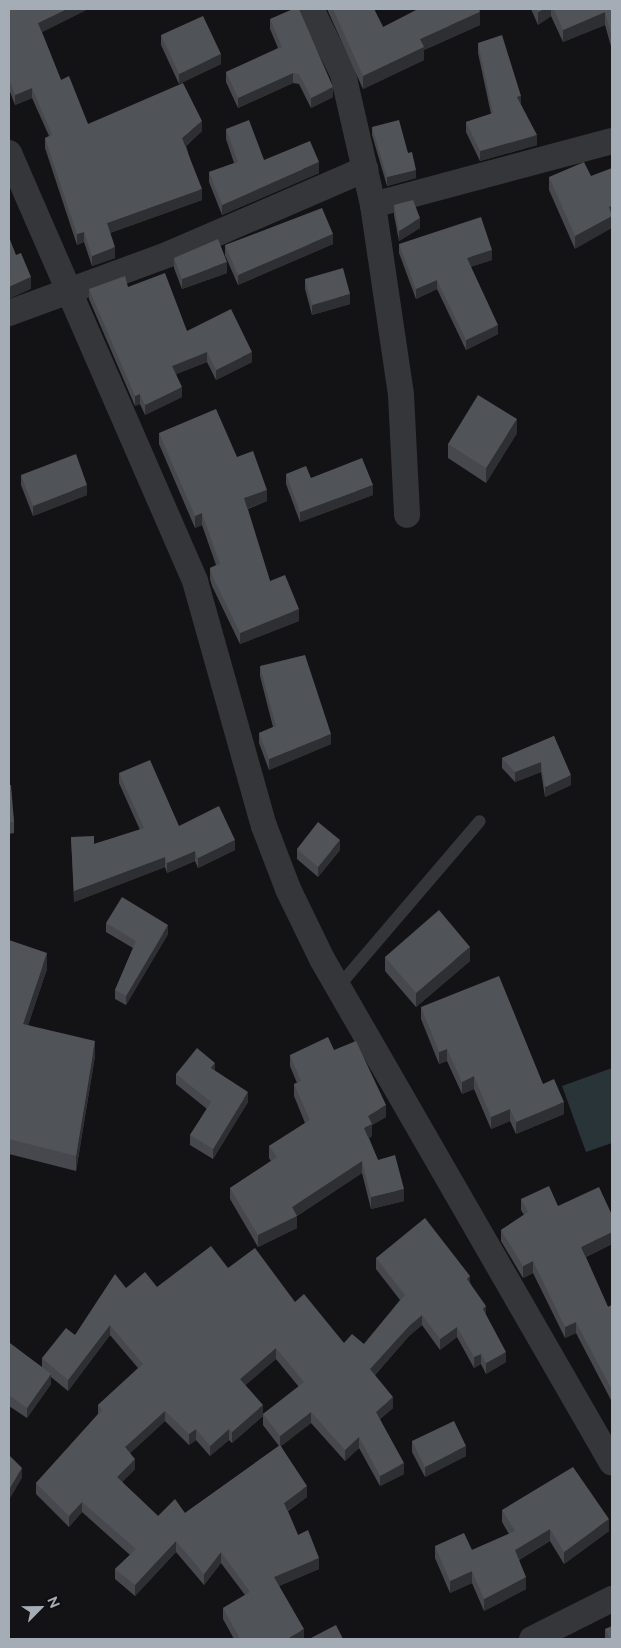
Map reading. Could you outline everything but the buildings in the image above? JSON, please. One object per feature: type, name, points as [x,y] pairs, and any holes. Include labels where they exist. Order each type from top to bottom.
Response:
[{"type":"street","points":[[311,9],[343,74],[373,205],[400,386],[407,515]]},
{"type":"street","points":[[373,205],[612,141]]},
{"type":"street","points":[[9,153],[195,581],[264,826],[288,890],[338,987],[612,1463]]},
{"type":"street","points":[[9,312],[70,293],[366,169]]},
{"type":"street","points":[[532,1639],[612,1599]]},
{"type":"lane","points":[[338,987],[480,821]]},
{"type":"shaded area","points":[[612,1068],[612,1143],[586,1152],[562,1086]]}]
